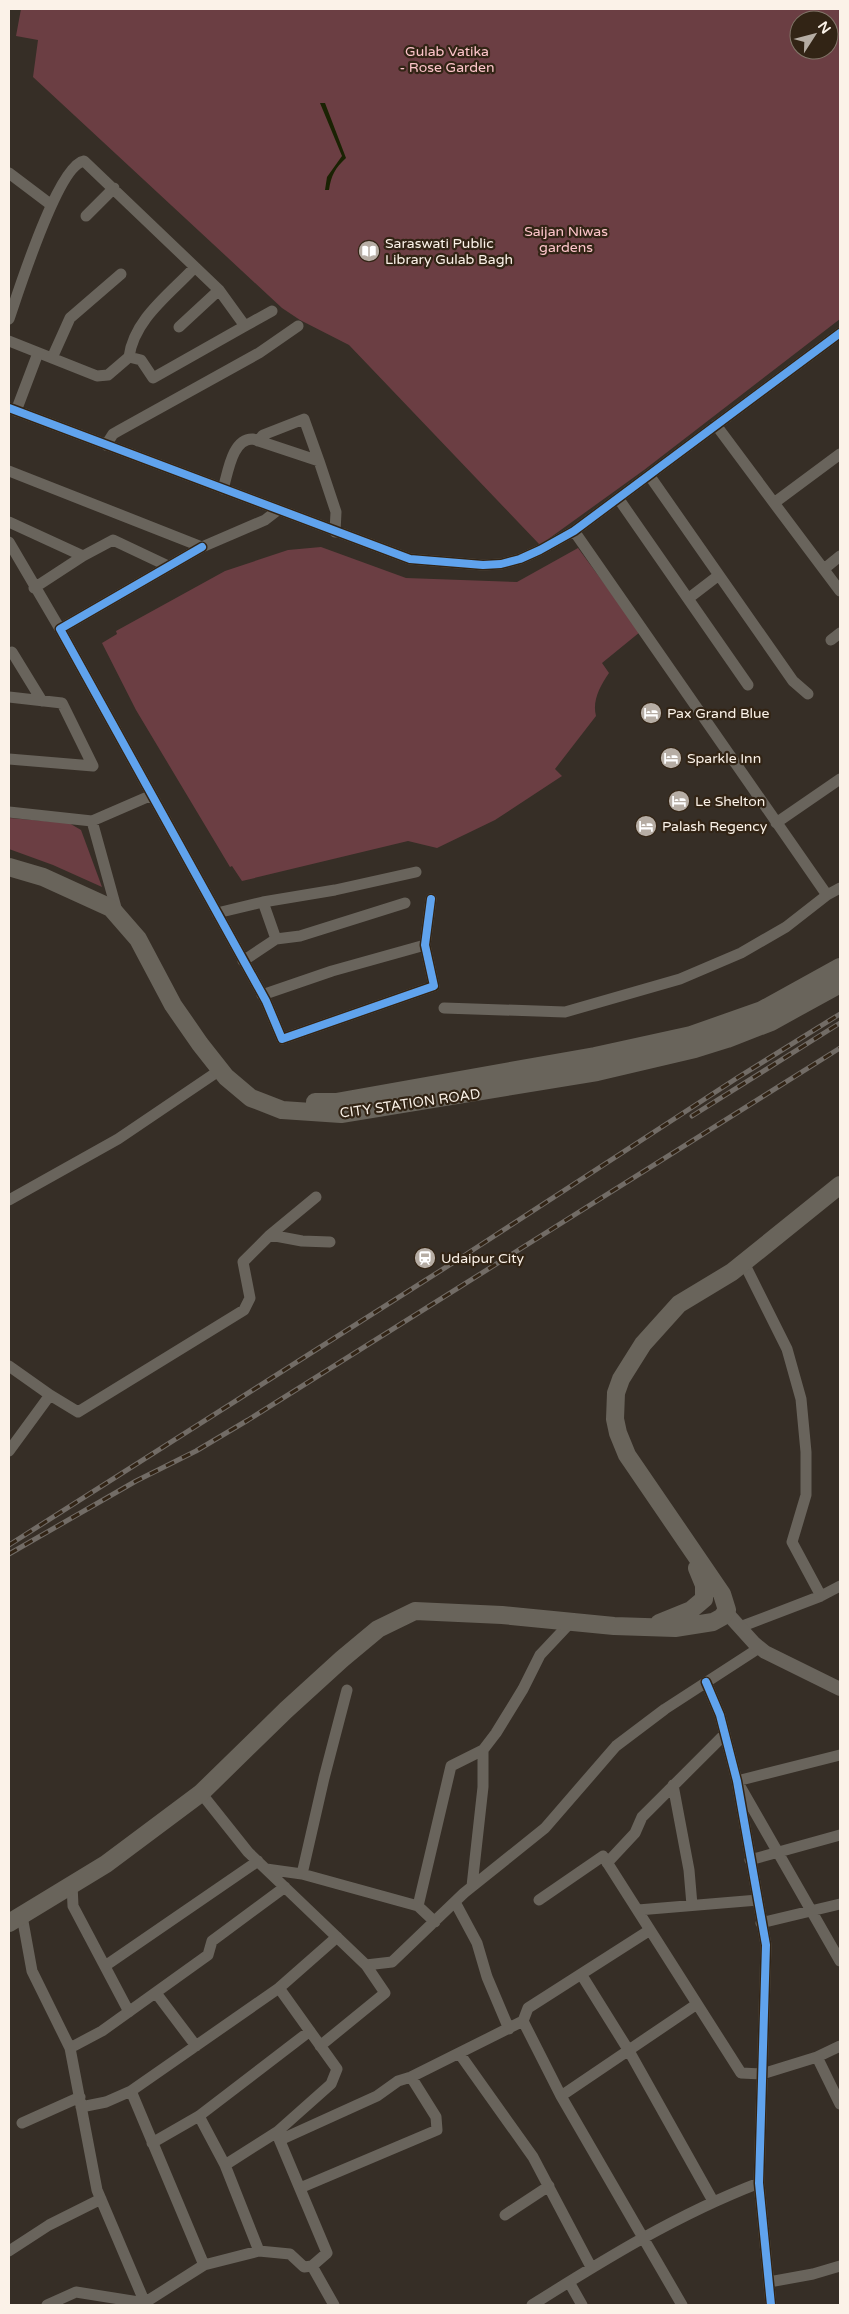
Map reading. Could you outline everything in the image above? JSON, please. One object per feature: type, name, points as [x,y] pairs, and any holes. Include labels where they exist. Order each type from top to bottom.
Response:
[{"type":"main road","name":"CITY STATION ROAD","points":[[9,857],[46,867],[87,885],[117,909],[142,933],[207,1038],[233,1068],[257,1090],[291,1101],[336,1102],[595,1056],[691,1035],[762,1010],[840,967]]},
{"type":"main road","name":"CITY STATION ROAD","points":[[9,867],[44,877],[117,909],[138,940],[173,1005],[220,1070],[251,1098],[282,1110],[341,1114],[598,1072],[695,1049],[770,1022],[840,984]]},
{"type":"main road","points":[[15,1919],[106,1864],[201,1793],[286,1710],[342,1659],[378,1629],[415,1610],[648,1627],[697,1626],[717,1620],[726,1612],[722,1594],[644,1482],[622,1446],[615,1419],[616,1393],[629,1364],[666,1317],[679,1304],[744,1263],[840,1185]]},
{"type":"main road","points":[[689,1546],[702,1581],[705,1609],[711,1614],[720,1615],[726,1612]]},
{"type":"main road","points":[[648,1627],[691,1610],[704,1599]]},
{"type":"street","points":[[9,319],[50,204],[76,165],[81,161],[87,162],[219,290],[246,326]]},
{"type":"street","points":[[9,172],[50,204]]},
{"type":"street","points":[[86,216],[114,188]]},
{"type":"street","points":[[9,341],[102,377],[108,375],[129,357],[131,344],[139,326],[195,268]]},
{"type":"street","points":[[52,358],[70,318],[121,274]]},
{"type":"street","points":[[179,327],[219,290]]},
{"type":"street","points":[[129,357],[141,360],[153,378],[272,311]]},
{"type":"street","points":[[106,445],[113,434],[259,353],[298,326]]},
{"type":"street","points":[[38,353],[12,409],[410,559],[482,565],[501,564],[520,559],[574,531],[840,333]]},
{"type":"street","points":[[258,441],[263,436],[304,418],[336,512],[335,532]]},
{"type":"street","points":[[716,426],[840,590]]},
{"type":"street","points":[[223,489],[238,446],[249,439],[319,462]]},
{"type":"street","points":[[774,502],[840,454]]},
{"type":"street","points":[[9,471],[202,547]]},
{"type":"street","points":[[649,475],[793,681],[808,694]]},
{"type":"street","points":[[618,498],[748,685]]},
{"type":"street","points":[[60,629],[202,547],[265,520],[278,510]]},
{"type":"street","points":[[9,522],[83,556]]},
{"type":"street","points":[[574,531],[827,895]]},
{"type":"street","points":[[34,588],[83,556],[113,540],[168,566]]},
{"type":"street","points":[[9,542],[34,588],[60,629],[243,960],[262,995],[282,1039],[434,986],[425,946],[432,899]]},
{"type":"street","points":[[824,569],[840,556]]},
{"type":"street","points":[[689,598],[719,575]]},
{"type":"street","points":[[10,650],[42,701]]},
{"type":"street","points":[[9,697],[62,703],[93,766],[9,759]]},
{"type":"street","points":[[776,823],[840,779]]},
{"type":"street","points":[[9,812],[92,821],[152,795]]},
{"type":"street","points":[[92,821],[117,909]]},
{"type":"street","points":[[217,913],[416,872]]},
{"type":"street","points":[[444,1008],[566,1012],[680,980],[741,953],[786,927],[827,895],[840,888]]},
{"type":"street","points":[[263,902],[276,939]]},
{"type":"street","points":[[243,960],[276,939],[300,936],[405,903]]},
{"type":"street","points":[[262,995],[332,971],[425,946]]},
{"type":"street","points":[[9,1200],[118,1140],[220,1070]]},
{"type":"street","points":[[9,1366],[78,1412],[244,1310],[250,1298],[243,1262],[270,1235],[316,1197]]},
{"type":"street","points":[[270,1235],[302,1241],[330,1242]]},
{"type":"street","points":[[744,1263],[787,1349],[801,1399],[806,1452],[806,1494],[792,1542],[821,1596]]},
{"type":"street","points":[[9,1449],[50,1395]]},
{"type":"street","points":[[740,1627],[821,1596],[840,1586]]},
{"type":"street","points":[[726,1612],[759,1648],[840,1689]]},
{"type":"street","points":[[418,1906],[451,1766],[483,1750],[518,1696],[540,1655],[570,1622]]},
{"type":"street","points":[[366,1965],[392,1962],[472,1886],[545,1828],[616,1746],[665,1709],[759,1648]]},
{"type":"street","points":[[706,1682],[720,1715],[737,1781],[766,1945],[759,2183],[771,2305]]},
{"type":"street","points":[[302,1874],[347,1690]]},
{"type":"street","points":[[607,1863],[635,1833],[642,1817],[725,1734]]},
{"type":"street","points":[[472,1886],[483,1787],[483,1750]]},
{"type":"street","points":[[737,1781],[840,1755]]},
{"type":"street","points":[[737,1781],[840,1961]]},
{"type":"street","points":[[673,1784],[689,1870],[692,1906]]},
{"type":"street","points":[[201,1793],[262,1865],[366,1965],[386,1993],[320,2046]]},
{"type":"street","points":[[750,1860],[840,1835]]},
{"type":"street","points":[[539,1900],[603,1856],[741,2073],[762,2074],[817,2056],[840,2046]]},
{"type":"street","points":[[105,1966],[262,1865],[418,1906],[435,1922]]},
{"type":"street","points":[[72,1884],[73,1906],[129,2012]]},
{"type":"street","points":[[70,2048],[102,2031],[208,1955],[212,1941],[285,1887]]},
{"type":"street","points":[[638,1910],[758,1900]]},
{"type":"street","points":[[455,1902],[477,1944],[487,1977],[509,2029]]},
{"type":"street","points":[[761,1923],[840,1904]]},
{"type":"street","points":[[15,1919],[32,1970],[70,2048],[97,2190],[143,2304]]},
{"type":"street","points":[[225,2165],[278,2136],[377,2096],[398,2081],[411,2077],[509,2029],[523,2021],[528,2008],[650,1930]]},
{"type":"street","points":[[22,2123],[80,2102],[106,2102],[131,2091],[279,1988],[337,1937]]},
{"type":"street","points":[[581,1974],[629,2051],[714,2201]]},
{"type":"street","points":[[278,2136],[331,2084],[337,2069],[279,1988]]},
{"type":"street","points":[[156,1993],[196,2046]]},
{"type":"street","points":[[561,2096],[697,2004]]},
{"type":"street","points":[[523,2021],[561,2096],[682,2305]]},
{"type":"street","points":[[152,2143],[199,2116],[310,2031]]},
{"type":"street","points":[[459,2053],[533,2157],[591,2267]]},
{"type":"street","points":[[817,2056],[840,2104]]},
{"type":"street","points":[[300,2188],[437,2130],[436,2117],[411,2077]]},
{"type":"street","points":[[131,2091],[204,2265]]},
{"type":"street","points":[[199,2116],[225,2165],[259,2251]]},
{"type":"street","points":[[47,2305],[76,2292],[143,2304],[204,2265],[259,2251],[290,2254],[304,2267],[312,2266],[327,2253],[278,2136]]},
{"type":"street","points":[[532,2305],[591,2267],[643,2237],[714,2201],[759,2183]]},
{"type":"street","points":[[505,2215],[549,2186]]},
{"type":"street","points":[[9,2251],[49,2225],[101,2199]]},
{"type":"street","points":[[312,2266],[334,2305]]},
{"type":"street","points":[[768,2282],[813,2274],[840,2266]]},
{"type":"street","points":[[569,2282],[582,2305]]},
{"type":"green space","name":"Saijan Niwas gardens","points":[[21,9],[840,9],[840,319],[644,470],[540,545],[349,345],[300,320],[282,308],[33,77],[38,40],[16,36]]},
{"type":"green space","points":[[321,547],[406,578],[517,582],[578,548],[640,632],[602,663],[609,673],[598,694],[595,705],[596,716],[555,769],[562,776],[495,820],[437,848],[408,841],[242,881],[232,866],[230,867],[136,710],[102,643],[117,634],[116,631],[225,571],[288,550]]},
{"type":"green space","points":[[9,818],[69,823],[81,830],[102,887],[53,865],[9,849]]},
{"type":"shaded area","points":[[320,103],[325,103],[346,158],[334,172],[329,190],[325,190],[327,177],[342,156]]},
{"type":"railway","points":[[9,1545],[462,1257],[737,1078],[840,1014]]},
{"type":"railway","points":[[692,1116],[840,1023]]},
{"type":"railway","points":[[9,1554],[136,1481],[196,1451],[248,1420],[840,1048]]},
{"type":"cycle path","points":[[9,408],[410,559],[483,565],[501,564],[520,559],[540,550],[574,531],[840,333]]},
{"type":"cycle path","points":[[202,547],[60,629],[266,1001],[282,1039],[434,986],[425,945],[431,899]]},
{"type":"cycle path","points":[[706,1682],[720,1715],[737,1781],[766,1945],[759,2183],[771,2305]]},
{"type":"place","name":"Saraswati Public Library Gulab Bagh","points":[[369,251]]},
{"type":"place","name":"Pax Grand Blue","points":[[651,713]]},
{"type":"place","name":"Sparkle Inn","points":[[671,758]]},
{"type":"place","name":"Le Shelton","points":[[679,801]]},
{"type":"place","name":"Palash Regency","points":[[646,826]]},
{"type":"place","name":"Udaipur City","points":[[425,1258]]},
{"type":"park label","name":"Gulab Vatika - Rose Garden","points":[[447,59]]}]
